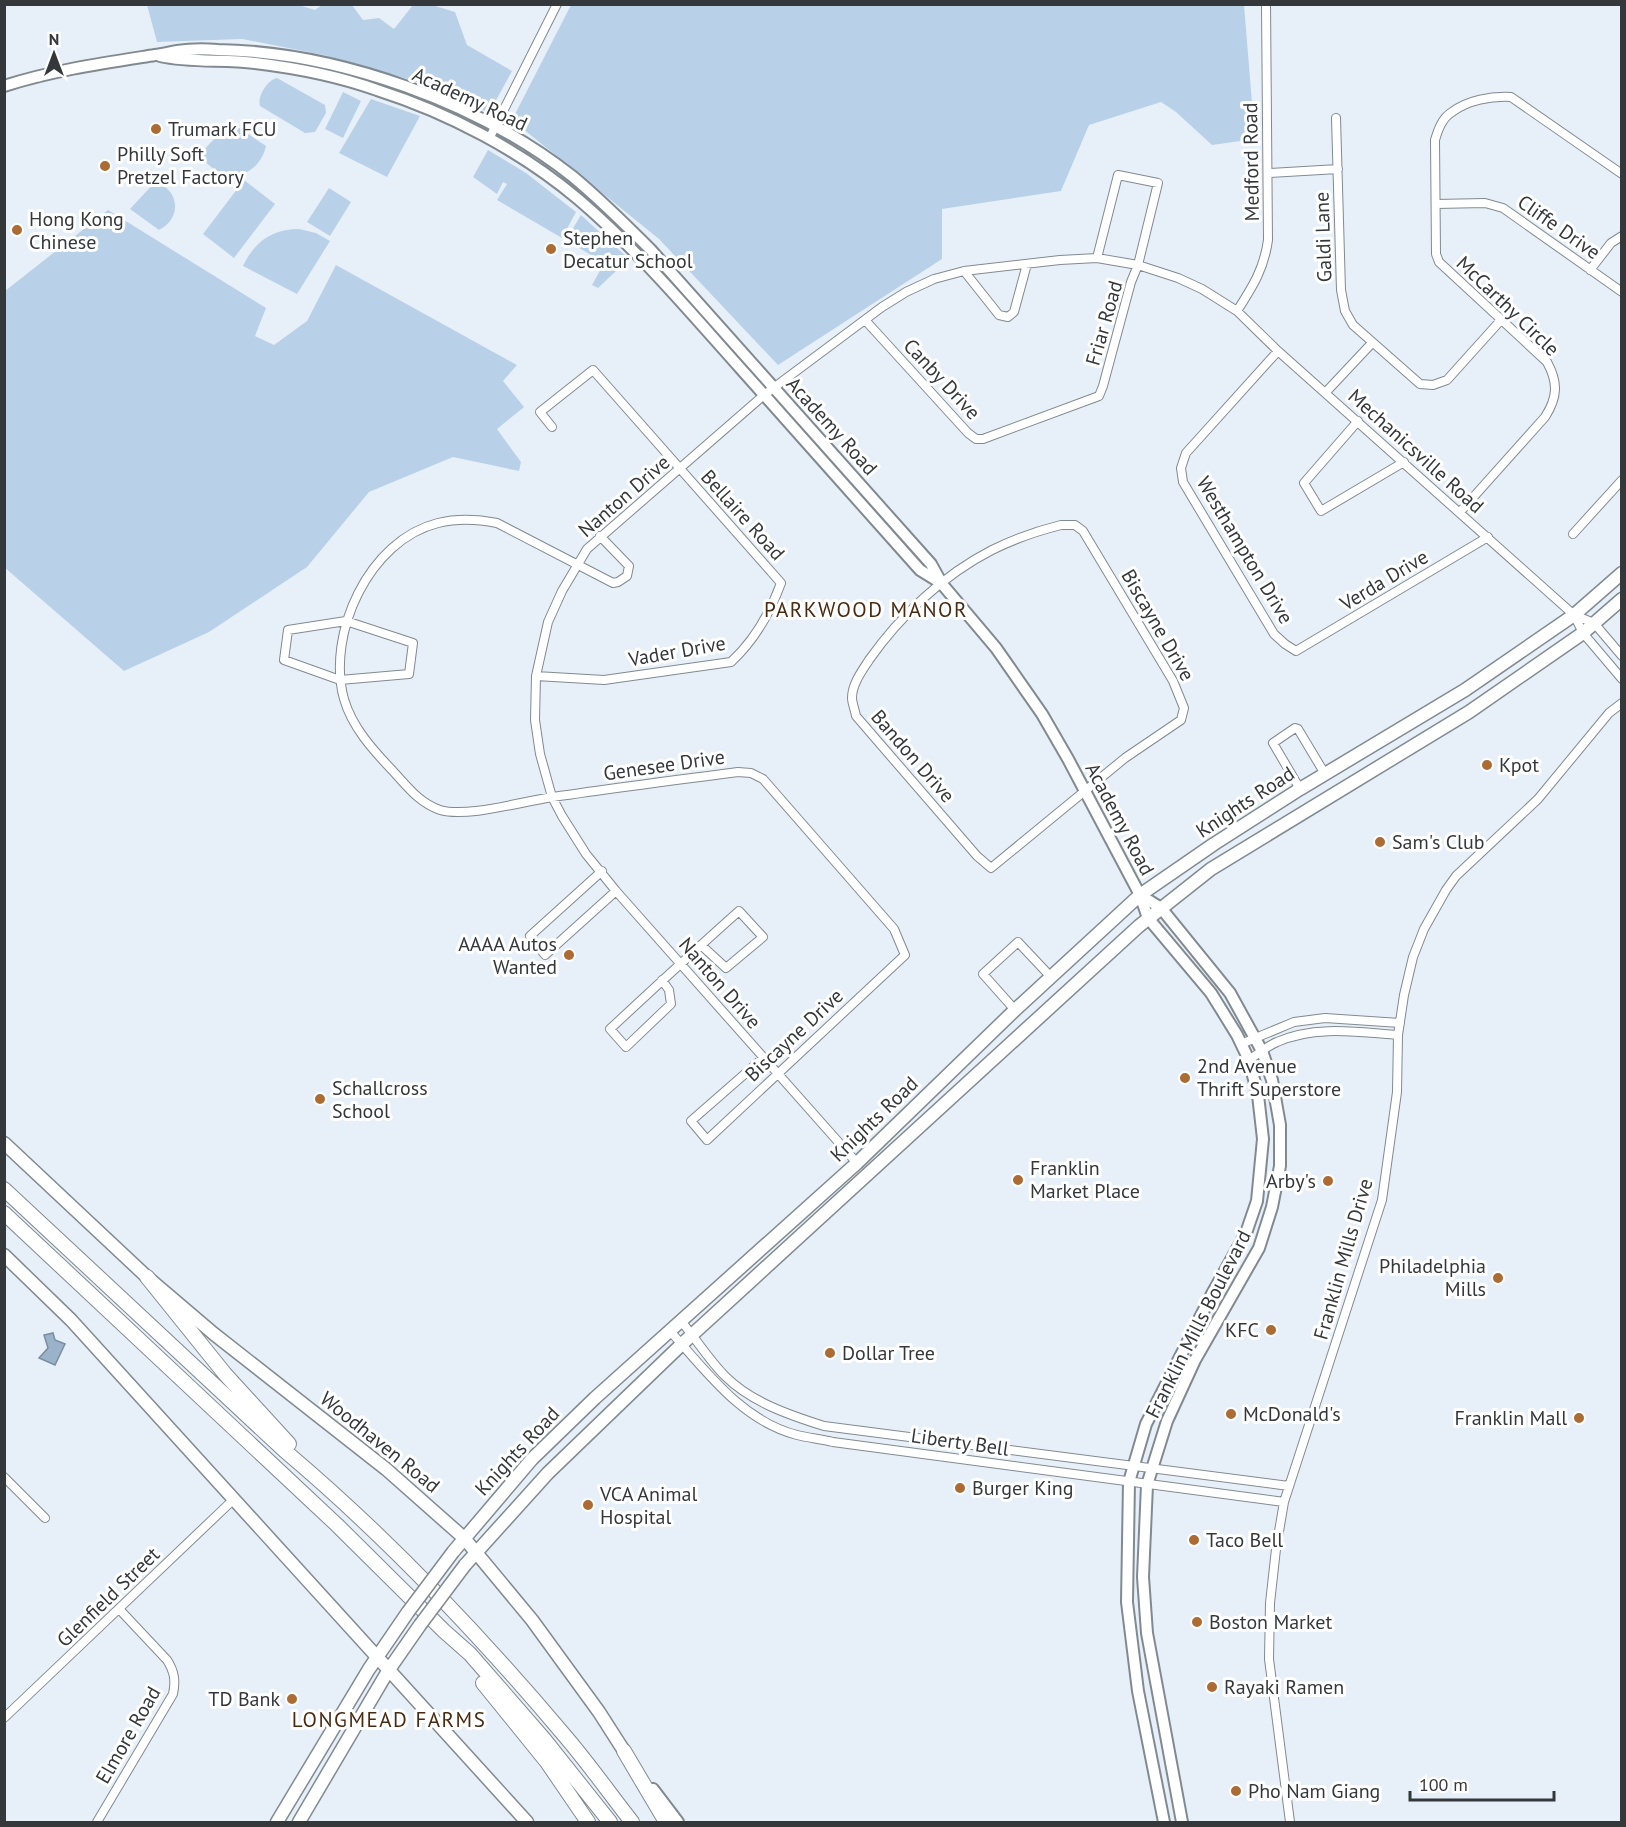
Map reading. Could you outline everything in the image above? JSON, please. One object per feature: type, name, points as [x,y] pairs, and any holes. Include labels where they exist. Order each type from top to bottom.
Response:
[{"type":"highway","points":[[4,1189],[285,1451],[331,1490]]},
{"type":"highway","points":[[4,1214],[337,1525],[470,1654],[544,1738],[610,1822]]},
{"type":"highway","points":[[147,1277],[225,1374],[331,1490],[449,1604],[566,1737],[632,1822]]},
{"type":"highway","points":[[444,1631],[465,1661],[547,1762],[588,1822]]},
{"type":"highway","points":[[624,1751],[666,1822]]},
{"type":"main road","name":"Academy Road","points":[[4,86],[62,70],[178,50],[257,52],[300,58],[410,87],[496,126],[541,154],[571,176],[624,222],[651,250],[931,564],[942,584],[986,635],[1017,678],[1059,743],[1140,895],[1148,918]]},
{"type":"main road","name":"Academy Road","points":[[157,55],[179,60],[255,63],[299,69],[345,80],[427,108],[489,139],[535,168],[577,198],[617,234],[920,570],[942,584]]},
{"type":"main road","name":"Knights Road","points":[[277,1822],[377,1656],[453,1552],[532,1459],[595,1398],[857,1163],[1015,1010],[1140,895],[1300,789],[1465,690],[1574,615],[1622,573]]},
{"type":"main road","name":"Knights Road","points":[[298,1822],[388,1671],[465,1565],[548,1473],[682,1344],[1148,918],[1211,869],[1469,712],[1583,633],[1622,599]]},
{"type":"main road","points":[[1325,774],[1336,793]]},
{"type":"main road","name":"Academy Road","points":[[1140,895],[1161,908]]},
{"type":"main road","name":"Franklin Mills Boulevard","points":[[1161,908],[1230,993],[1255,1037],[1272,1080],[1280,1125],[1280,1166],[1272,1207],[1259,1248],[1195,1360],[1171,1411],[1147,1485],[1143,1577],[1146,1633],[1182,1822]]},
{"type":"main road","name":"Franklin Mills Boulevard","points":[[1148,918],[1211,993],[1241,1044],[1249,1060],[1258,1095],[1263,1139],[1257,1201],[1246,1233],[1212,1294],[1146,1424],[1129,1482],[1127,1602],[1138,1691],[1164,1822]]},
{"type":"main road","name":"Woodhaven Road","points":[[4,1143],[147,1277],[214,1335],[386,1469],[464,1538],[532,1620],[599,1712],[624,1751],[678,1822]]},
{"type":"main road","points":[[4,1255],[71,1320],[527,1822]]},
{"type":"main road","points":[[326,1741],[342,1750]]},
{"type":"street","points":[[489,139],[557,4]]},
{"type":"street","name":"Medford Road","points":[[1237,311],[1257,279],[1266,258],[1268,240],[1266,4]]},
{"type":"street","name":"McCarthy Circle","points":[[1460,512],[1545,417],[1553,405],[1555,390],[1554,375],[1547,362],[1439,262],[1436,254],[1435,140],[1440,125],[1450,112],[1472,102],[1495,96],[1511,97],[1622,174]]},
{"type":"street","name":"Galdi Lane","points":[[1336,118],[1341,290],[1345,311],[1353,325],[1420,384],[1433,385],[1446,380],[1501,320]]},
{"type":"street","points":[[1268,173],[1338,169]]},
{"type":"street","name":"Friar Road","points":[[1096,258],[1118,175],[1158,183],[1138,265],[1131,282],[1101,390]]},
{"type":"street","name":"Cliffe Drive","points":[[1436,204],[1485,203],[1496,206],[1622,292]]},
{"type":"street","points":[[1590,270],[1611,243],[1622,236]]},
{"type":"street","name":"Nanton Drive","points":[[857,1163],[616,891],[575,838],[552,797],[540,754],[535,720],[536,676],[548,622],[578,563],[587,549],[600,536],[773,388],[906,292],[934,279],[964,271],[1096,258],[1138,265],[1178,278],[1237,311]]},
{"type":"street","points":[[964,271],[999,315],[1008,317],[1014,312],[1027,264]]},
{"type":"street","name":"Mechanicsville Road","points":[[1237,311],[1278,351],[1574,615]]},
{"type":"street","name":"Canby Drive","points":[[865,320],[976,439],[983,439],[1099,396],[1101,390]]},
{"type":"street","points":[[1326,392],[1372,344]]},
{"type":"street","name":"Westhampton Drive","points":[[1278,351],[1186,453],[1182,468],[1183,482],[1274,634],[1296,651]]},
{"type":"street","name":"Bellaire Road","points":[[552,427],[540,412],[593,370],[782,583]]},
{"type":"street","points":[[1358,421],[1304,483],[1321,511],[1404,462]]},
{"type":"street","points":[[1573,534],[1622,480]]},
{"type":"street","points":[[340,680],[340,658],[346,621],[359,591],[386,555],[418,531],[437,523],[458,520],[478,519],[497,523],[613,583],[618,582],[627,576],[629,566],[600,536]]},
{"type":"street","name":"Bandon Drive","points":[[990,867],[977,856],[856,716],[852,698],[857,678],[884,640],[916,605],[958,571],[992,550],[1032,532],[1061,525],[1075,525],[1078,528]]},
{"type":"street","name":"Biscayne Drive","points":[[990,867],[1125,758],[1174,727],[1181,720],[1184,708],[1173,681],[1083,531],[1078,528]]},
{"type":"street","name":"Verda Drive","points":[[1296,651],[1488,537]]},
{"type":"street","name":"Vader Drive","points":[[536,676],[604,680],[731,662],[765,620],[782,583]]},
{"type":"street","points":[[1574,615],[1594,623],[1622,656]]},
{"type":"street","points":[[1574,615],[1583,633],[1622,679]]},
{"type":"street","points":[[346,621],[413,643],[409,674],[340,680],[285,660],[288,630],[346,621]]},
{"type":"street","name":"Genesee Drive","points":[[340,680],[345,701],[356,727],[382,760],[422,802],[445,811],[465,812],[552,797],[738,772],[751,773],[763,779],[894,929],[905,955],[902,958]]},
{"type":"street","name":"Franklin Mills Drive","points":[[1290,1822],[1269,1659],[1270,1603],[1276,1549],[1284,1502],[1382,1200],[1397,1092],[1398,1035],[1413,957],[1424,929],[1446,890],[1471,861],[1538,799],[1609,713],[1622,703]]},
{"type":"street","points":[[1300,789],[1273,743],[1295,728],[1298,729],[1325,774]]},
{"type":"street","points":[[602,871],[530,936],[545,955],[616,891]]},
{"type":"street","points":[[662,980],[669,990],[670,1004],[626,1047],[610,1029],[681,962],[739,911],[763,937],[726,968],[701,945]]},
{"type":"street","points":[[1015,1010],[983,974],[1018,942],[1051,977]]},
{"type":"street","name":"Biscayne Drive","points":[[763,1058],[691,1121],[707,1140],[902,958]]},
{"type":"street","points":[[1241,1044],[1294,1022],[1325,1018],[1400,1023]]},
{"type":"street","points":[[1249,1060],[1276,1042],[1302,1035],[1327,1031],[1398,1035]]},
{"type":"street","name":"Liberty Bell","points":[[681,1321],[725,1376],[752,1397],[790,1416],[824,1426],[1289,1486]]},
{"type":"street","name":"Liberty Bell","points":[[670,1331],[723,1391],[761,1419],[795,1435],[1284,1502]]},
{"type":"street","points":[[4,1477],[45,1518]]},
{"type":"street","name":"Glenfield Street","points":[[4,1718],[234,1499]]},
{"type":"street","name":"Elmore Road","points":[[97,1822],[173,1694],[175,1684],[172,1668],[167,1660],[120,1610]]},
{"type":"shaded area","points":[[295,4],[315,10],[322,5],[352,5],[363,20],[379,18],[394,29],[413,5],[432,5],[455,12],[467,45],[512,71],[489,113],[414,81],[324,55],[242,39],[157,42],[147,5]]},
{"type":"shaded area","points":[[571,5],[1244,5],[1255,139],[1212,145],[1176,112],[1161,102],[1089,125],[1061,191],[942,209],[942,259],[778,365],[659,239],[512,120]]},
{"type":"shaded area","points":[[277,78],[325,105],[326,113],[315,132],[305,133],[260,106],[259,102],[264,89],[273,79]]},
{"type":"shaded area","points":[[343,92],[361,101],[343,138],[325,129]]},
{"type":"shaded area","points":[[371,99],[420,116],[387,177],[339,153]]},
{"type":"shaded area","points":[[230,122],[266,146],[262,158],[255,166],[237,175],[217,171],[200,154]]},
{"type":"shaded area","points":[[488,150],[526,173],[576,212],[562,238],[497,200],[507,184],[503,182],[497,194],[473,177]]},
{"type":"shaded area","points":[[244,180],[275,204],[234,258],[203,234]]},
{"type":"shaded area","points":[[155,182],[169,191],[175,204],[172,219],[159,230],[130,209]]},
{"type":"shaded area","points":[[329,188],[351,202],[330,236],[307,222]]},
{"type":"shaded area","points":[[108,210],[266,308],[255,336],[274,345],[307,321],[336,265],[517,365],[503,381],[524,407],[497,429],[521,462],[519,471],[453,457],[369,492],[307,567],[209,632],[124,671],[4,567],[5,291]]},
{"type":"shaded area","points":[[581,215],[629,259],[598,288],[592,285],[604,263],[566,240]]},
{"type":"shaded area","points":[[299,229],[316,233],[330,241],[297,294],[243,266],[258,244],[272,234]]},
{"type":"shaded area","points":[[53,1333],[55,1340],[65,1344],[55,1365],[39,1358],[48,1348],[44,1335]]},
{"type":"place","name":"Trumark FCU","points":[[156,129]]},
{"type":"place","name":"Philly Soft Pretzel Factory","points":[[105,166]]},
{"type":"place","name":"Hong Kong Chinese","points":[[17,230]]},
{"type":"place","name":"Stephen Decatur School","points":[[551,249]]},
{"type":"place","name":"Kpot","points":[[1487,765]]},
{"type":"place","name":"Sam's Club","points":[[1380,842]]},
{"type":"place","name":"AAAA Autos Wanted","points":[[569,955]]},
{"type":"place","name":"2nd Avenue Thrift Superstore","points":[[1185,1078]]},
{"type":"place","name":"Schallcross School","points":[[320,1099]]},
{"type":"place","name":"Franklin Market Place","points":[[1018,1180]]},
{"type":"place","name":"Arby's","points":[[1328,1181]]},
{"type":"place","name":"Philadelphia Mills","points":[[1498,1278]]},
{"type":"place","name":"KFC","points":[[1271,1330]]},
{"type":"place","name":"Dollar Tree","points":[[830,1353]]},
{"type":"place","name":"McDonald's","points":[[1231,1414]]},
{"type":"place","name":"Franklin Mall","points":[[1579,1418]]},
{"type":"place","name":"Burger King","points":[[960,1488]]},
{"type":"place","name":"VCA Animal Hospital","points":[[588,1505]]},
{"type":"place","name":"Taco Bell","points":[[1194,1540]]},
{"type":"place","name":"Boston Market","points":[[1197,1622]]},
{"type":"place","name":"Rayaki Ramen","points":[[1212,1687]]},
{"type":"place","name":"TD Bank","points":[[292,1699]]},
{"type":"place","name":"Pho Nam Giang","points":[[1236,1791]]},
{"type":"district","name":"PARKWOOD MANOR","points":[[866,610]]},
{"type":"district","name":"LONGMEAD FARMS","points":[[389,1720]]}]
